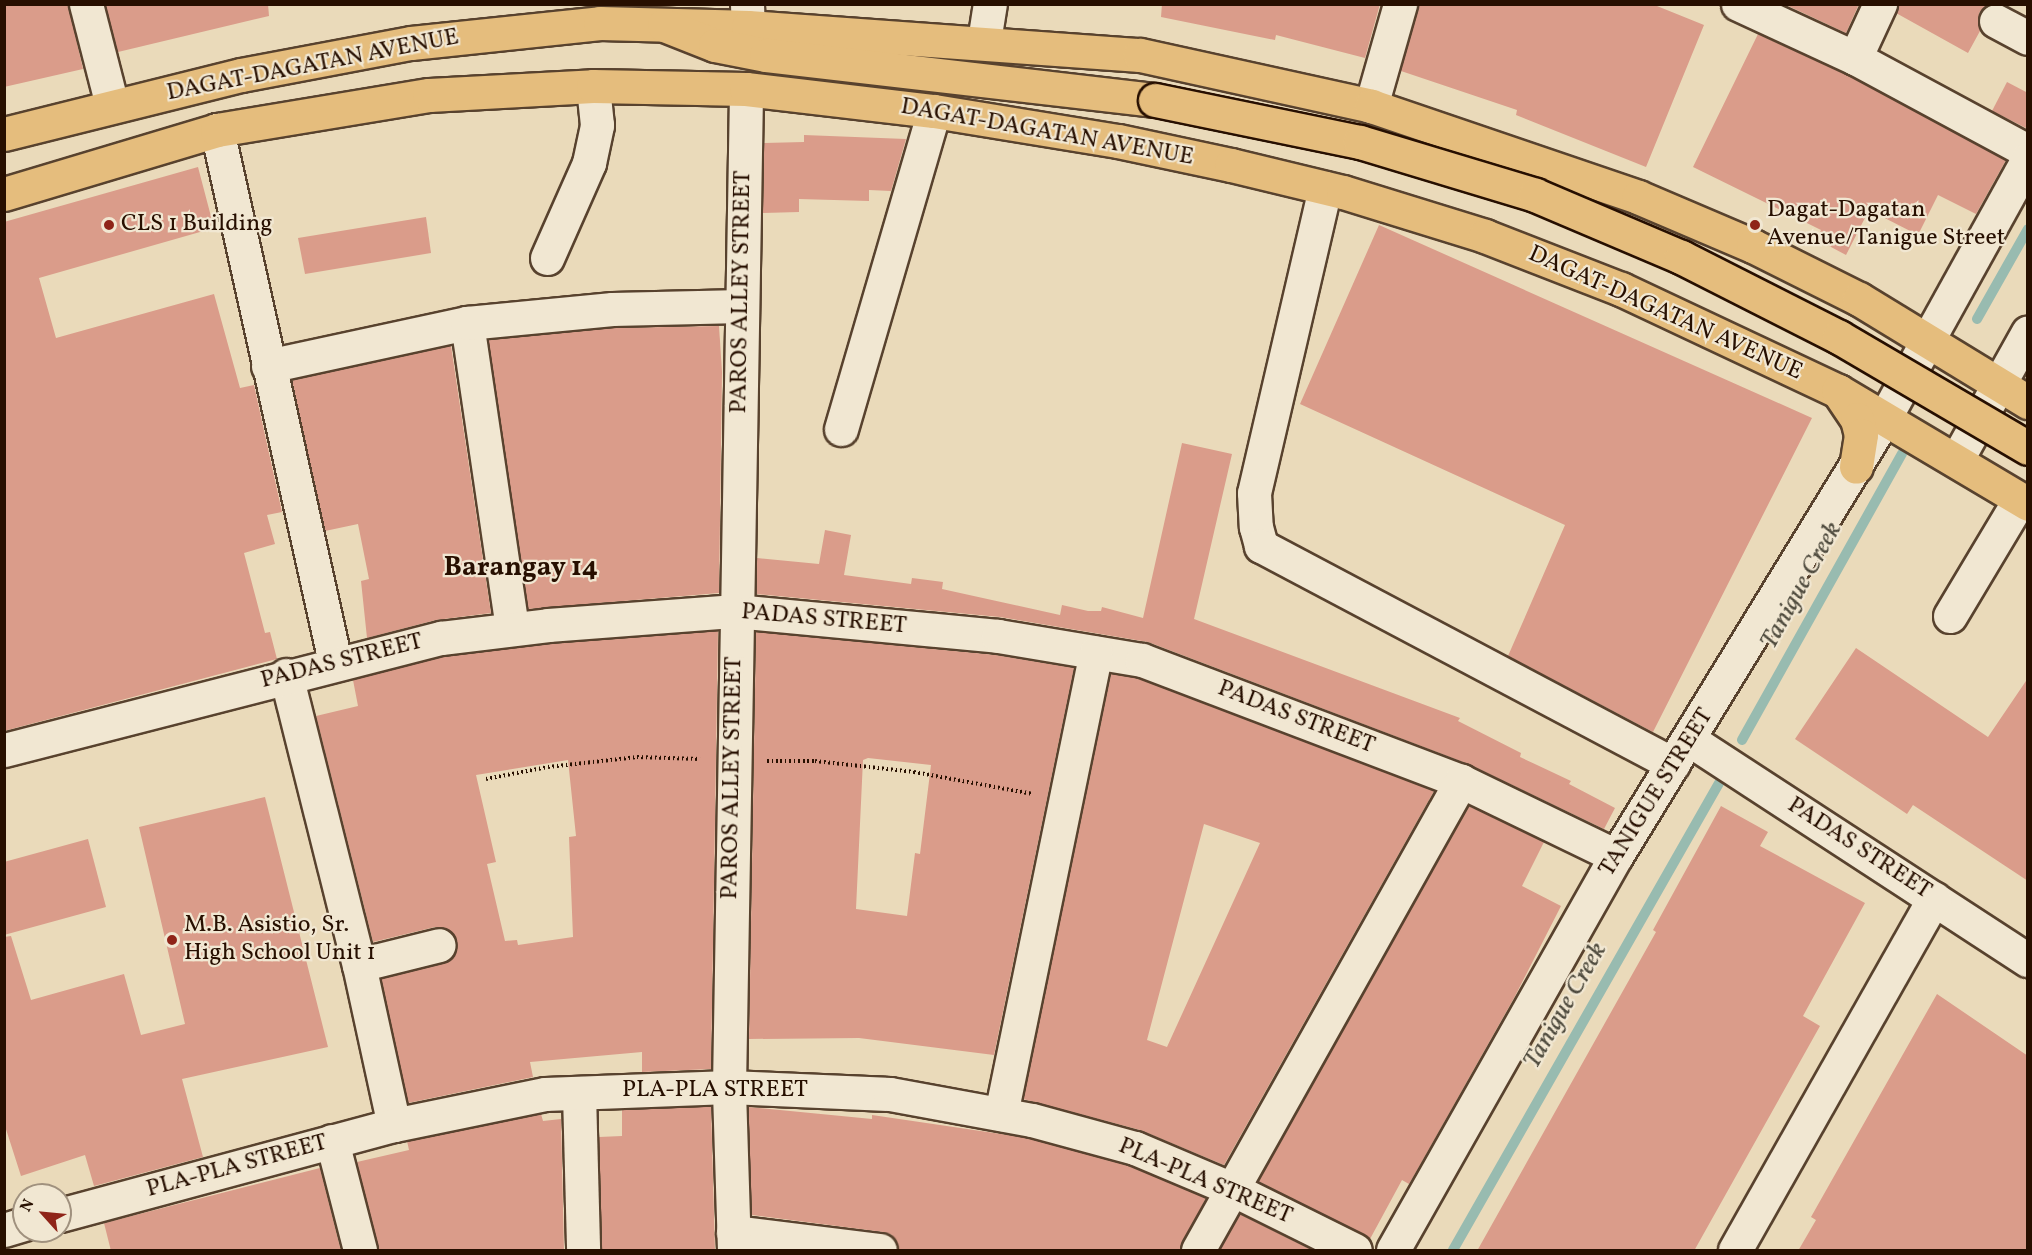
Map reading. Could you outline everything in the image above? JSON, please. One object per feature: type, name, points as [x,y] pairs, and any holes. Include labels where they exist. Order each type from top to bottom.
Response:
[{"type":"main road","name":"DAGAT-DAGATAN AVENUE","points":[[4,135],[112,105],[411,43],[600,23],[664,25],[748,16],[1140,55],[1371,106],[1638,197],[1753,246],[1859,299],[2028,402]]},
{"type":"main road","points":[[664,25],[716,45],[766,55],[1155,100],[1360,142],[1535,195],[1681,257],[1839,337],[2028,448]]},
{"type":"main road","name":"DAGAT-DAGATAN AVENUE","points":[[4,194],[217,130],[429,95],[593,86],[746,88],[934,111],[1118,141],[1325,188],[1485,236],[1621,289],[1838,391],[1956,459],[2024,502]]},
{"type":"main road","points":[[1838,391],[1857,420],[1861,435],[1856,467]]},
{"type":"street","points":[[86,4],[112,105]]},
{"type":"street","points":[[984,41],[990,4]]},
{"type":"street","points":[[1371,106],[1400,4]]},
{"type":"street","points":[[1738,4],[1855,58],[2028,151]]},
{"type":"street","points":[[1855,58],[1881,4]]},
{"type":"street","points":[[1996,21],[2028,38]]},
{"type":"street","points":[[548,258],[589,163],[597,125],[593,86]]},
{"type":"street","name":"PAROS ALLEY STREET","points":[[734,1241],[729,1087],[735,611],[746,88]]},
{"type":"street","points":[[841,429],[934,111]]},
{"type":"street","points":[[217,130],[335,662]]},
{"type":"street","name":"TANIGUE STREET","points":[[1393,1251],[1616,856],[1856,467],[2028,159]]},
{"type":"street","name":"PADAS STREET","points":[[1325,188],[1254,493],[1256,526],[1261,546],[1681,752],[1934,898],[2028,960]]},
{"type":"street","points":[[268,366],[467,323],[612,309],[742,306]]},
{"type":"street","points":[[467,323],[512,629]]},
{"type":"street","points":[[1956,459],[2028,332]]},
{"type":"street","points":[[1950,616],[2024,502]]},
{"type":"street","name":"PADAS STREET","points":[[4,750],[335,662],[441,638],[512,629],[735,611],[998,636],[1142,660],[1461,780],[1616,856]]},
{"type":"street","points":[[1001,1114],[1096,653]]},
{"type":"street","points":[[286,675],[359,965],[394,1125]]},
{"type":"street","points":[[1198,1251],[1461,780]]},
{"type":"street","points":[[1735,1251],[1934,898]]},
{"type":"street","points":[[359,965],[439,945]]},
{"type":"street","name":"PLA-PLA STREET","points":[[72,1212],[394,1125],[545,1094],[729,1087],[890,1094],[1001,1114],[1135,1148],[1232,1189],[1355,1251]]},
{"type":"street","points":[[579,1093],[583,1251]]},
{"type":"street","points":[[332,1141],[360,1251]]},
{"type":"street","points":[[734,1241],[880,1251]]},
{"type":"path","points":[[486,779],[548,767],[637,757],[815,761],[914,772],[1064,801]]},
{"type":"building","points":[[4,4],[68,4],[83,69],[4,87]]},
{"type":"building","points":[[105,4],[268,4],[269,16],[118,52]]},
{"type":"building","points":[[1162,4],[1380,4],[1365,58],[1276,35],[1275,40],[1161,17]]},
{"type":"building","points":[[1418,4],[1652,4],[1704,25],[1646,167],[1516,115],[1517,110],[1401,71]]},
{"type":"building","points":[[1784,4],[1859,4],[1846,33]]},
{"type":"building","points":[[1898,4],[1988,4],[1979,13],[1980,31],[1968,53],[1896,13]]},
{"type":"building","points":[[1758,34],[1847,75],[2006,160],[1976,214],[1938,195],[1918,235],[1869,210],[1846,255],[1816,239],[1821,230],[1693,167]]},
{"type":"building","points":[[2007,82],[2028,93],[2028,129],[1992,111]]},
{"type":"building","points":[[804,135],[906,139],[891,191],[869,190],[869,201],[799,199],[799,212],[763,213],[764,143],[804,142]]},
{"type":"building","points":[[198,167],[214,228],[39,278],[56,338],[214,294],[240,388],[254,385],[282,512],[267,515],[275,544],[244,553],[265,633],[270,632],[277,659],[4,731],[4,222]]},
{"type":"building","points":[[426,217],[431,253],[305,274],[298,238]]},
{"type":"building","points":[[1379,225],[1812,418],[1653,732],[1508,656],[1565,525],[1300,404]]},
{"type":"building","points":[[719,326],[722,372],[719,593],[528,609],[488,340],[613,328]]},
{"type":"building","points":[[451,346],[491,613],[436,620],[367,638],[361,581],[369,579],[358,524],[325,531],[292,380]]},
{"type":"building","points":[[1182,443],[1232,454],[1194,619],[1460,718],[1458,721],[1521,753],[1520,757],[1571,781],[1569,784],[1615,808],[1604,829],[1468,764],[1148,642],[1000,617],[756,594],[757,558],[819,564],[825,530],[851,535],[844,575],[911,584],[912,578],[943,582],[942,589],[1060,615],[1062,605],[1088,611],[1101,611],[1102,607],[1143,618]]},
{"type":"building","points":[[718,631],[711,1069],[642,1072],[642,1052],[530,1062],[533,1077],[408,1103],[381,979],[444,963],[452,958],[457,941],[452,932],[435,927],[373,942],[316,716],[358,706],[353,680],[444,656],[550,644]],"holes":[[[568,760],[576,836],[569,837],[573,937],[518,945],[517,940],[505,941],[487,864],[496,862],[476,775]]]},
{"type":"building","points":[[756,632],[996,655],[1074,668],[994,1055],[859,1038],[749,1039]],"holes":[[[868,758],[931,765],[920,854],[915,853],[907,916],[856,909],[863,760]]]},
{"type":"building","points":[[1856,648],[1988,737],[2028,678],[2028,881],[1913,805],[1907,814],[1795,739]]},
{"type":"building","points":[[1111,674],[1137,678],[1434,791],[1224,1165],[1140,1130],[1023,1099]],"holes":[[[1204,824],[1260,843],[1167,1047],[1147,1040]]]},
{"type":"building","points":[[265,797],[328,1047],[182,1079],[203,1157],[94,1186],[85,1155],[21,1176],[4,1123],[4,937],[11,936],[31,1000],[124,974],[141,1035],[185,1024],[139,827]]},
{"type":"building","points":[[1469,806],[1544,842],[1522,886],[1561,906],[1514,998],[1409,1184],[1402,1180],[1370,1239],[1258,1181]]},
{"type":"building","points":[[1721,806],[1768,832],[1760,846],[1865,903],[1803,1016],[1820,1026],[1694,1251],[1477,1251],[1656,932],[1653,930]]},
{"type":"building","points":[[88,839],[106,907],[4,935],[4,862]]},
{"type":"building","points":[[1937,994],[2028,1056],[2028,1251],[1798,1251],[1816,1220],[1811,1217]]},
{"type":"building","points":[[711,1106],[715,1251],[602,1251],[599,1137],[622,1136],[622,1110]]},
{"type":"building","points":[[748,1107],[872,1119],[872,1115],[1028,1138],[1129,1166],[1206,1198],[1179,1251],[898,1251],[892,1235],[883,1232],[752,1215]]},
{"type":"building","points":[[541,1114],[543,1121],[561,1119],[564,1251],[378,1251],[357,1162],[409,1150],[407,1141]]},
{"type":"building","points":[[320,1168],[341,1251],[111,1251],[104,1223]]},
{"type":"building","points":[[1240,1214],[1314,1251],[1219,1251]]},
{"type":"waterway","name":"Tanigue Creek","points":[[1977,319],[2028,229]]},
{"type":"waterway","name":"Tanigue Creek","points":[[1742,740],[1902,454]]},
{"type":"waterway","name":"Tanigue Creek","points":[[1453,1250],[1719,783]]},
{"type":"place","name":"CLS 1 Building","points":[[109,225]]},
{"type":"place","name":"Dagat-Dagatan Avenue/Tanigue Street","points":[[1755,225]]},
{"type":"place","name":"M.B. Asistio, Sr. High School Unit 1","points":[[172,940]]},
{"type":"district","name":"Barangay 14","points":[[521,569]]}]
